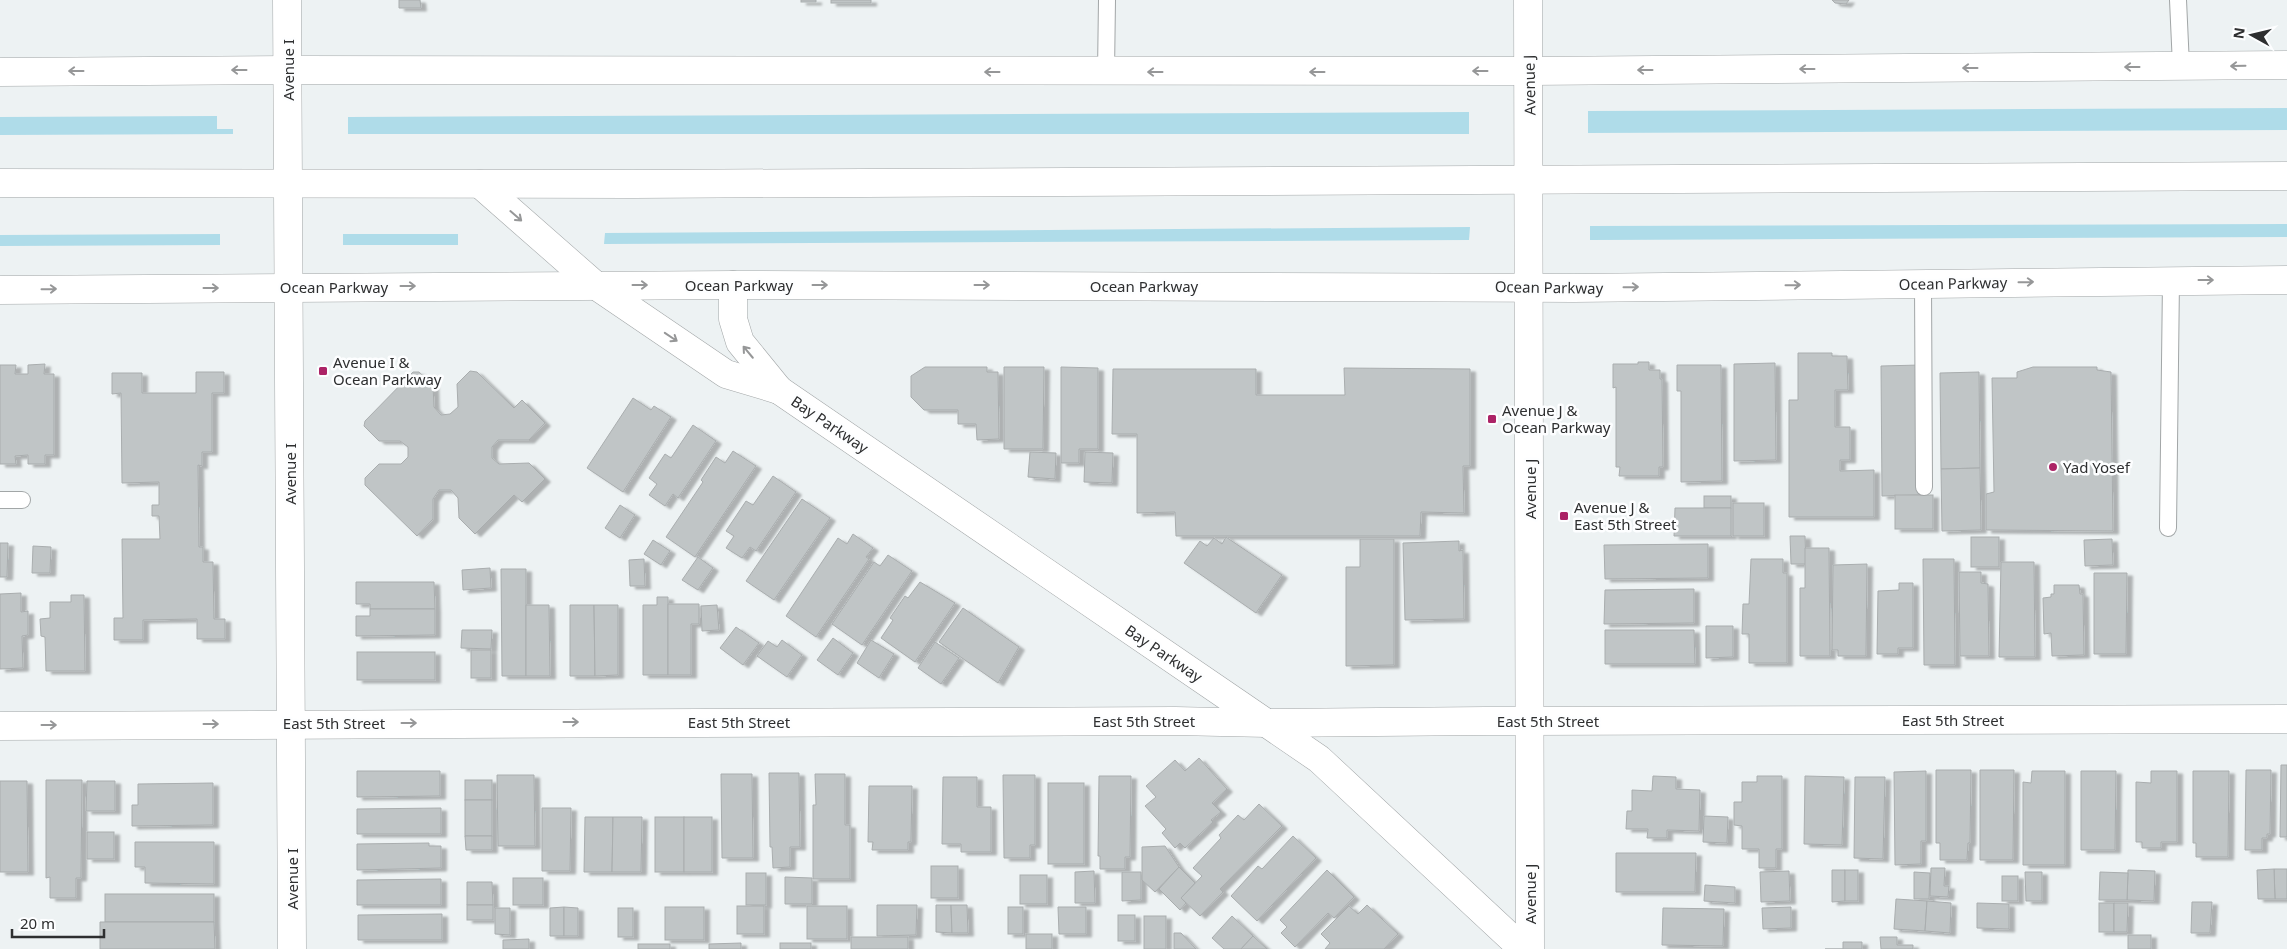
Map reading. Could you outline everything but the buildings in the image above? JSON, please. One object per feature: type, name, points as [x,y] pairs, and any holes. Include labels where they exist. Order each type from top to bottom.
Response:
[{"type":"street","name":"Avenue I","points":[[287,0],[292,949]]},
{"type":"street","name":"Avenue J","points":[[1528,0],[1530,180],[1530,949]]},
{"type":"street","points":[[0,72],[288,70],[1529,71],[2287,65]]},
{"type":"street","points":[[0,183],[288,182],[480,184],[2287,176]]},
{"type":"street","name":"Bay Parkway","points":[[480,184],[595,285],[726,374],[779,390]]},
{"type":"street","name":"Ocean Parkway","points":[[0,290],[595,285],[1530,286],[2287,280]]},
{"type":"street","name":"Bay Parkway","points":[[733,285],[733,319],[740,342],[779,390],[1319,759],[1523,949]]},
{"type":"street","name":"East 5th Street","points":[[0,726],[291,723],[1175,721],[1267,724],[1530,721],[2287,720]]},
{"type":"lane","points":[[1106,72],[1107,0]]},
{"type":"lane","points":[[2178,0],[2181,66]]},
{"type":"lane","points":[[2168,528],[2171,280]]},
{"type":"lane","points":[[1923,283],[1924,487]]},
{"type":"lane","points":[[0,500],[22,500]]},
{"type":"shaded area","points":[[2287,108],[2287,130],[1588,133],[1588,111]]},
{"type":"shaded area","points":[[1469,112],[1469,134],[348,134],[348,117]]},
{"type":"shaded area","points":[[217,116],[217,129],[233,129],[233,134],[0,135],[0,117]]},
{"type":"shaded area","points":[[2287,224],[2287,237],[1590,240],[1590,226]]},
{"type":"shaded area","points":[[1470,227],[1469,240],[604,244],[605,233]]},
{"type":"shaded area","points":[[220,234],[220,245],[0,246],[0,235]]},
{"type":"shaded area","points":[[343,234],[458,234],[458,245],[343,245]]},
{"type":"place","name":"Avenue I & Ocean Parkway","points":[[323,371]]},
{"type":"place","name":"Avenue J & Ocean Parkway","points":[[1492,419]]},
{"type":"place","name":"Yad Yosef","points":[[2053,467]]},
{"type":"place","name":"Avenue J & East 5th Street","points":[[1564,516]]}]
